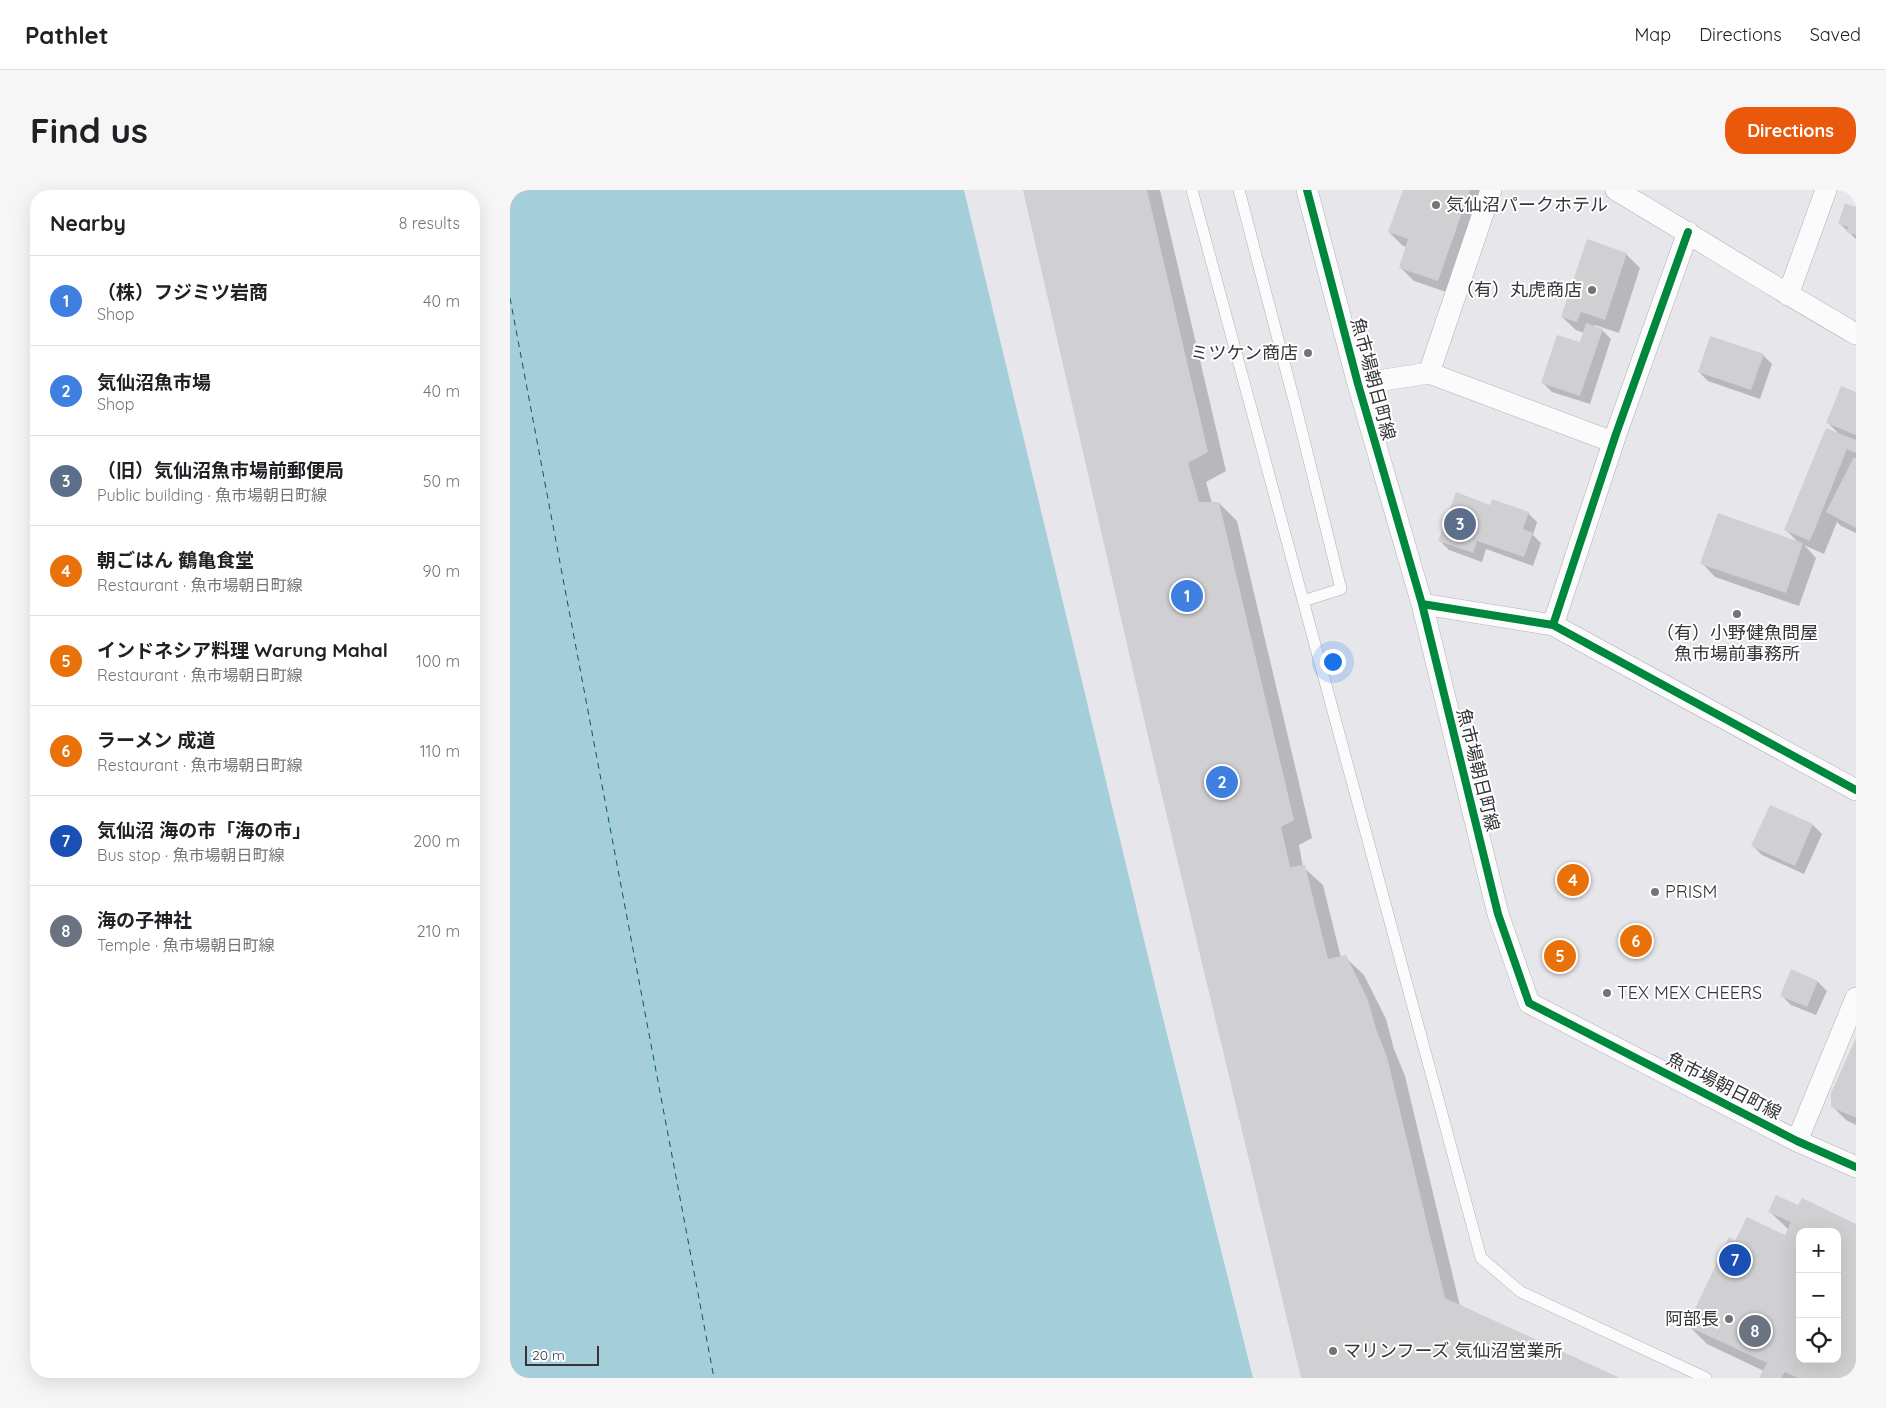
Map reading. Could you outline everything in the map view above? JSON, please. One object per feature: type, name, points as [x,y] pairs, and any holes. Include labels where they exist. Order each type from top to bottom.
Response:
[{"type":"street","name":"魚市場朝日町線","points":[[1308,190],[1358,384],[1422,604],[1498,914],[1530,1003],[1797,1140],[1856,1167]]},
{"type":"street","points":[[1429,373],[1491,190]]},
{"type":"street","points":[[1616,190],[1688,232],[1788,295],[1856,334]]},
{"type":"street","points":[[1788,295],[1826,190]]},
{"type":"street","points":[[1553,626],[1613,442],[1688,232]]},
{"type":"street","points":[[1358,384],[1429,373],[1613,442]]},
{"type":"street","points":[[1422,604],[1553,626],[1856,790]]},
{"type":"street","points":[[1797,1140],[1855,1002]]},
{"type":"lane","points":[[1192,190],[1481,1258],[1521,1292],[1706,1378]]},
{"type":"lane","points":[[1239,190],[1341,589],[1303,601]]},
{"type":"water","points":[[510,190],[964,190],[1159,1002],[1253,1378],[510,1378]]},
{"type":"building","points":[[1023,190],[1147,190],[1208,452],[1188,463],[1199,502],[1219,502],[1294,820],[1281,827],[1290,867],[1305,865],[1328,959],[1346,955],[1368,1000],[1376,1029],[1387,1057],[1445,1298],[1620,1378],[1301,1378],[1150,745]]},
{"type":"building","points":[[1403,190],[1470,190],[1438,281],[1399,268],[1408,239],[1388,232]]},
{"type":"building","points":[[1845,203],[1855,207],[1856,203],[1856,235],[1846,232],[1848,227],[1838,224]]},
{"type":"building","points":[[1587,239],[1627,253],[1605,320],[1581,312],[1577,322],[1561,317]]},
{"type":"building","points":[[1586,323],[1603,329],[1580,396],[1541,383],[1557,335],[1580,342]]},
{"type":"building","points":[[1710,336],[1764,354],[1751,390],[1698,372]]},
{"type":"building","points":[[1841,386],[1856,392],[1856,435],[1826,423]]},
{"type":"building","points":[[1826,428],[1856,440],[1856,453],[1847,449],[1810,541],[1784,530]]},
{"type":"building","points":[[1854,457],[1856,458],[1856,528],[1826,512]]},
{"type":"building","points":[[1456,492],[1490,505],[1492,499],[1529,512],[1523,529],[1533,533],[1524,557],[1477,541],[1473,553],[1438,541]]},
{"type":"building","points":[[1718,513],[1803,543],[1786,593],[1700,564]]},
{"type":"building","points":[[1770,805],[1813,824],[1795,866],[1751,846]]},
{"type":"building","points":[[1791,969],[1818,981],[1807,1007],[1780,996]]},
{"type":"building","points":[[1856,1038],[1856,1118],[1831,1107],[1831,1093]]},
{"type":"building","points":[[1776,1195],[1798,1205],[1802,1198],[1856,1224],[1856,1378],[1798,1378],[1785,1372],[1781,1378],[1759,1378],[1767,1363],[1687,1326],[1729,1237],[1735,1241],[1747,1217],[1785,1235],[1791,1222],[1768,1212]]},
{"type":"ferry route","points":[[510,298],[714,1378]]},
{"type":"cycle path","points":[[1307,190],[1358,384],[1422,604],[1498,914],[1529,1003],[1797,1141],[1856,1167]]},
{"type":"cycle path","points":[[1553,625],[1616,434],[1688,232]]},
{"type":"cycle path","points":[[1422,604],[1553,625],[1856,790]]},
{"type":"place","name":"気仙沼パークホテル","points":[[1436,205]]},
{"type":"place","name":"（有）丸虎商店","points":[[1592,290]]},
{"type":"place","name":"ミツケン商店","points":[[1308,353]]},
{"type":"place","name":"（旧）気仙沼魚市場前郵便局","points":[[1460,524]]},
{"type":"place","name":"（株）フジミツ岩商","points":[[1187,596]]},
{"type":"place","name":"（有）小野健魚問屋 魚市場前事務所","points":[[1737,614]]},
{"type":"place","name":"気仙沼魚市場","points":[[1222,782]]},
{"type":"place","name":"朝ごはん 鶴亀食堂","points":[[1573,880]]},
{"type":"place","name":"PRISM","points":[[1655,892]]},
{"type":"place","name":"ラーメン 成道","points":[[1636,941]]},
{"type":"place","name":"インドネシア料理 Warung Mahal","points":[[1560,956]]},
{"type":"place","name":"TEX MEX CHEERS","points":[[1607,993]]},
{"type":"place","name":"気仙沼 海の市「海の市」","points":[[1735,1260]]},
{"type":"place","name":"阿部長","points":[[1729,1319]]},
{"type":"place","name":"海の子神社","points":[[1755,1331]]},
{"type":"place","name":"マリンフーズ 気仙沼営業所","points":[[1333,1351]]}]
